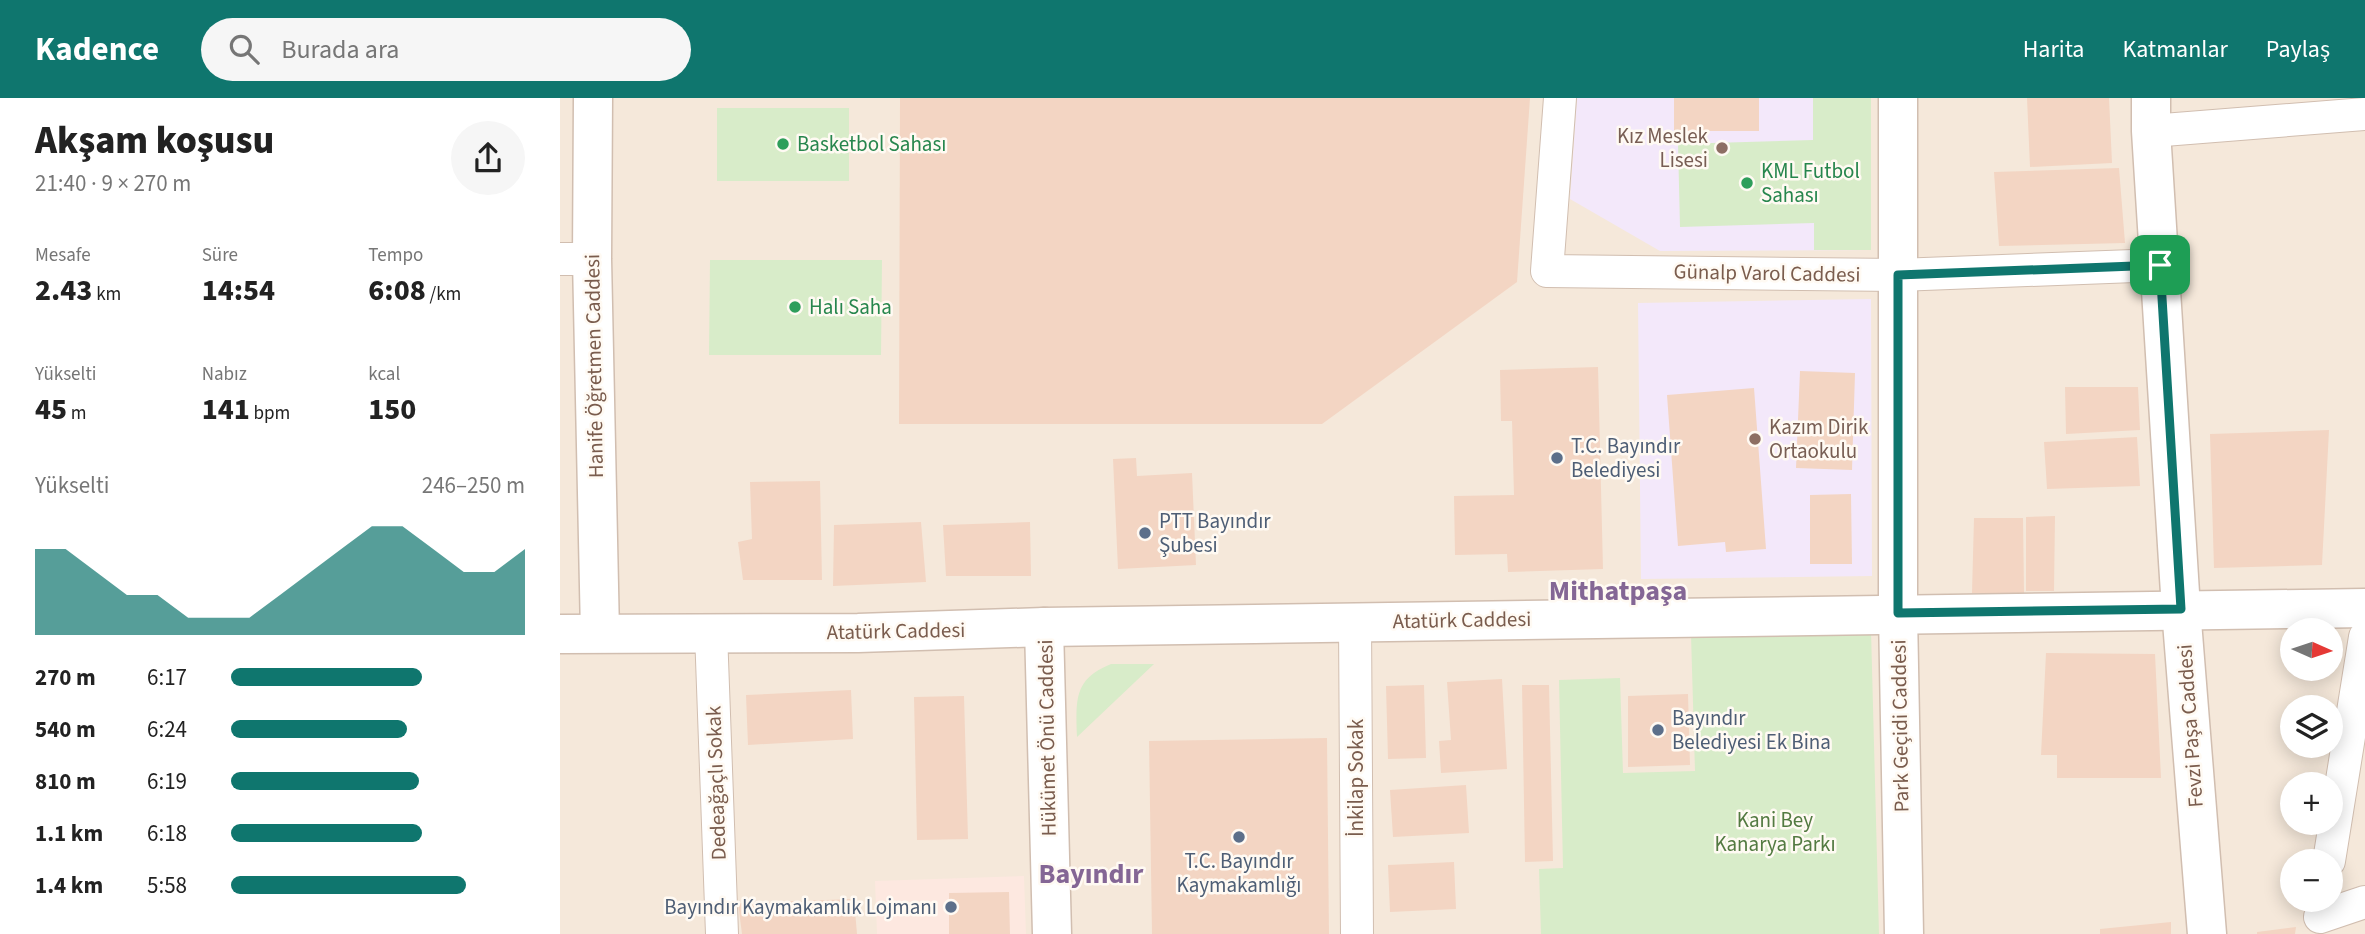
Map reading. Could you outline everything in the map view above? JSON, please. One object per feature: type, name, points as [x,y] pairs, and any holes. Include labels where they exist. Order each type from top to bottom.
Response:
[{"type":"street","name":"Hanife Öğretmen Caddesi","points":[[593,98],[576,259],[600,633]]},
{"type":"street","name":"Günalp Varol Caddesi","points":[[1560,98],[1547,271],[1898,275],[2160,265]]},
{"type":"street","name":"Park Geçidi Caddesi","points":[[1898,98],[1898,613],[1904,934]]},
{"type":"street","points":[[2151,115],[2365,114]]},
{"type":"street","name":"Fevzi Paşa Caddesi","points":[[2151,115],[2181,609],[2207,934]]},
{"type":"street","name":"Atatürk Caddesi","points":[[560,634],[858,633],[1044,626],[2365,608]]},
{"type":"street","name":"İnkilap Sokak","points":[[1355,622],[1357,934]]},
{"type":"street","name":"Hükümet Önü Caddesi","points":[[1044,626],[1052,934]]},
{"type":"street","name":"Dedeağaçlı Sokak","points":[[711,632],[722,934]]},
{"type":"street","points":[[2331,849],[2365,637]]},
{"type":"street","points":[[2320,917],[2365,902]]},
{"type":"shaded area","points":[[560,98],[2365,98],[2365,934],[560,934]]},
{"type":"shaded area","name":"Kız Meslek Lisesi","points":[[1577,98],[1871,98],[1871,250],[1660,251],[1570,199]]},
{"type":"shaded area","name":"Kazım Dirik Ortaokulu","points":[[1871,299],[1872,576],[1641,579],[1638,303]]},
{"type":"shaded area","name":"Bayındır Kaymakamlık Lojmanı","points":[[1024,876],[1026,934],[877,934],[875,881]]},
{"type":"green space","points":[[1813,98],[1871,98],[1871,250],[1814,250],[1814,223],[1680,227],[1678,144],[1813,140]]},
{"type":"green space","name":"Basketbol Sahası","points":[[717,108],[849,108],[849,181],[717,181]]},
{"type":"green space","name":"Halı Saha","points":[[710,260],[882,260],[881,355],[709,355]]},
{"type":"green space","name":"Kani Bey Kanarya Parkı","points":[[1871,630],[1879,934],[1541,934],[1539,869],[1563,868],[1559,680],[1620,678],[1623,773],[1695,771],[1691,635]]},
{"type":"green space","points":[[1111,664],[1154,664],[1077,737],[1077,702],[1083,684]]},
{"type":"building","points":[[900,98],[1530,98],[1517,282],[1322,424],[899,424]]},
{"type":"building","points":[[1674,98],[1759,98],[1759,131],[1674,131]]},
{"type":"building","points":[[2027,98],[2109,98],[2112,163],[2030,167]]},
{"type":"building","points":[[2119,168],[2125,243],[1999,246],[1994,172]]},
{"type":"building","name":"T.C. Bayındır Belediyesi","points":[[1598,367],[1603,569],[1508,572],[1507,554],[1455,555],[1454,496],[1514,495],[1512,421],[1501,421],[1500,370]]},
{"type":"building","points":[[1800,371],[1855,373],[1852,470],[1796,468]]},
{"type":"building","points":[[2065,387],[2138,387],[2140,430],[2066,434]]},
{"type":"building","points":[[1754,388],[1766,549],[1726,552],[1725,542],[1678,546],[1667,395]]},
{"type":"building","points":[[2329,430],[2322,565],[2214,568],[2210,434]]},
{"type":"building","points":[[2137,437],[2140,486],[2047,489],[2044,442]]},
{"type":"building","points":[[1136,458],[1137,476],[1192,473],[1196,565],[1118,569],[1113,459]]},
{"type":"building","points":[[820,481],[822,580],[743,580],[738,542],[752,539],[750,482]]},
{"type":"building","points":[[1851,494],[1852,564],[1810,564],[1810,495]]},
{"type":"building","points":[[2055,516],[2054,591],[2026,591],[2026,517]]},
{"type":"building","points":[[1974,518],[2023,518],[2024,593],[1972,593]]},
{"type":"building","points":[[921,522],[926,582],[833,586],[834,525]]},
{"type":"building","points":[[1030,522],[1031,576],[946,576],[943,525]]},
{"type":"building","points":[[2046,653],[2155,654],[2161,778],[2057,778],[2057,755],[2041,755]]},
{"type":"building","points":[[1502,679],[1507,769],[1441,773],[1439,741],[1451,740],[1447,682]]},
{"type":"building","points":[[1424,685],[1426,758],[1388,759],[1386,686]]},
{"type":"building","points":[[1522,685],[1549,685],[1553,861],[1525,862]]},
{"type":"building","points":[[851,690],[853,739],[748,745],[746,695]]},
{"type":"building","name":"Bayındır Belediyesi Ek Bina","points":[[1688,694],[1690,765],[1628,767],[1628,696]]},
{"type":"building","points":[[964,696],[968,839],[917,840],[914,697]]},
{"type":"building","name":"T.C. Bayındır Kaymakamlığı","points":[[1327,738],[1329,934],[1152,934],[1149,741]]},
{"type":"building","points":[[1466,785],[1469,833],[1393,837],[1390,790]]},
{"type":"building","points":[[1454,862],[1456,909],[1390,912],[1388,865]]},
{"type":"building","name":"Bayındır Kaymakamlık Lojmanı","points":[[1009,892],[1010,934],[949,934],[949,893]]},
{"type":"building","points":[[854,899],[857,934],[742,934],[738,903]]},
{"type":"building","points":[[2171,922],[2171,934],[2100,934],[2100,929]]},
{"type":"building","points":[[2296,927],[2295,934],[2257,934],[2257,932]]},
{"type":"place","name":"Basketbol Sahası","points":[[783,144]]},
{"type":"place","name":"Kız Meslek Lisesi","points":[[1722,148]]},
{"type":"place","name":"KML Futbol Sahası","points":[[1747,183]]},
{"type":"place","name":"Halı Saha","points":[[795,307]]},
{"type":"place","name":"Kazım Dirik Ortaokulu","points":[[1755,439]]},
{"type":"place","name":"T.C. Bayındır Belediyesi","points":[[1557,458]]},
{"type":"place","name":"PTT Bayındır Şubesi","points":[[1145,533]]},
{"type":"place","name":"Bayındır Belediyesi Ek Bina","points":[[1658,730]]},
{"type":"place","name":"T.C. Bayındır Kaymakamlığı","points":[[1239,837]]},
{"type":"place","name":"Bayındır Kaymakamlık Lojmanı","points":[[951,907]]},
{"type":"district","name":"Mithatpaşa","points":[[1618,591]]},
{"type":"district","name":"Bayındır","points":[[1091,874]]},
{"type":"route","points":[[2160,265],[2181,609],[1898,613],[1898,275],[2160,265]]}]
